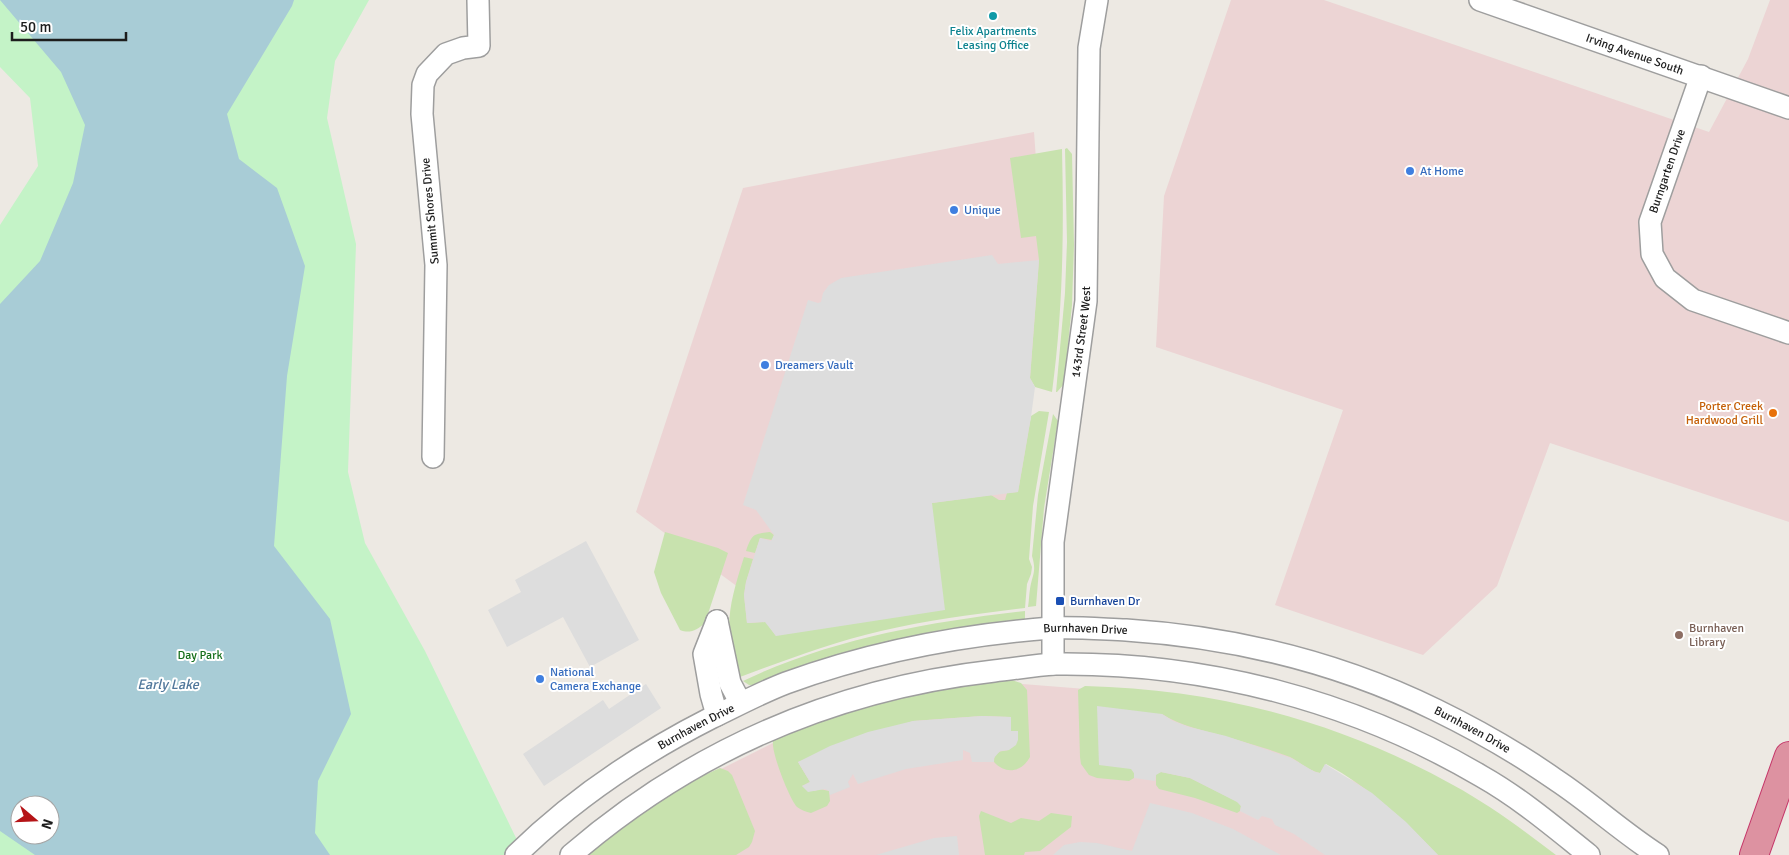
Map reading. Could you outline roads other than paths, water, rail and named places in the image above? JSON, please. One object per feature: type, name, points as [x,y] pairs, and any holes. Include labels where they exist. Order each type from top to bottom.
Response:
[{"type":"highway","points":[[1754,855],[1789,756]]},
{"type":"street","name":"Summit Shores Drive","points":[[433,458],[436,265],[422,114],[423,85],[427,74],[446,54],[463,48],[479,46],[478,0]]},
{"type":"street","name":"143rd Street West","points":[[1053,664],[1053,542],[1086,301],[1090,48],[1097,0]]},
{"type":"street","name":"Irving Avenue South","points":[[1480,0],[1789,108]]},
{"type":"street","name":"Burngarten Drive","points":[[1701,76],[1650,222],[1652,254],[1665,278],[1693,300],[1789,334]]},
{"type":"street","points":[[717,715],[704,654],[716,621],[730,683],[740,702]]},
{"type":"street","name":"Burnhaven Drive","points":[[516,855],[563,814],[613,775],[676,736],[740,702],[831,667],[897,650],[973,636],[1053,628],[1162,633],[1219,641],[1319,664],[1368,681],[1436,710],[1497,743],[1556,780],[1658,855]]},
{"type":"street","points":[[571,855],[632,806],[691,768],[795,718],[905,685],[941,678],[1053,664],[1159,669],[1213,676],[1261,686],[1357,716],[1421,744],[1482,776],[1537,813],[1589,855]]},
{"type":"water","name":"Early Lake","points":[[0,0],[294,0],[227,114],[239,159],[277,188],[305,266],[287,376],[274,546],[330,619],[351,714],[318,781],[315,833],[330,855],[35,855],[20,845],[60,845],[60,795],[10,795],[10,838],[0,831],[0,304],[40,261],[73,183],[85,125],[61,72]]},
{"type":"place","name":"Felix Apartments Leasing Office","points":[[993,16]]},
{"type":"place","name":"At Home","points":[[1410,171]]},
{"type":"place","name":"Unique","points":[[954,210]]},
{"type":"place","name":"Dreamers Vault","points":[[765,365]]},
{"type":"place","name":"Porter Creek Hardwood Grill","points":[[1773,413]]},
{"type":"place","name":"Burnhaven Dr","points":[[1060,601]]},
{"type":"place","name":"Burnhaven Library","points":[[1679,635]]},
{"type":"place","name":"National Camera Exchange","points":[[540,679]]},
{"type":"park label","name":"Day Park","points":[[200,655]]}]
